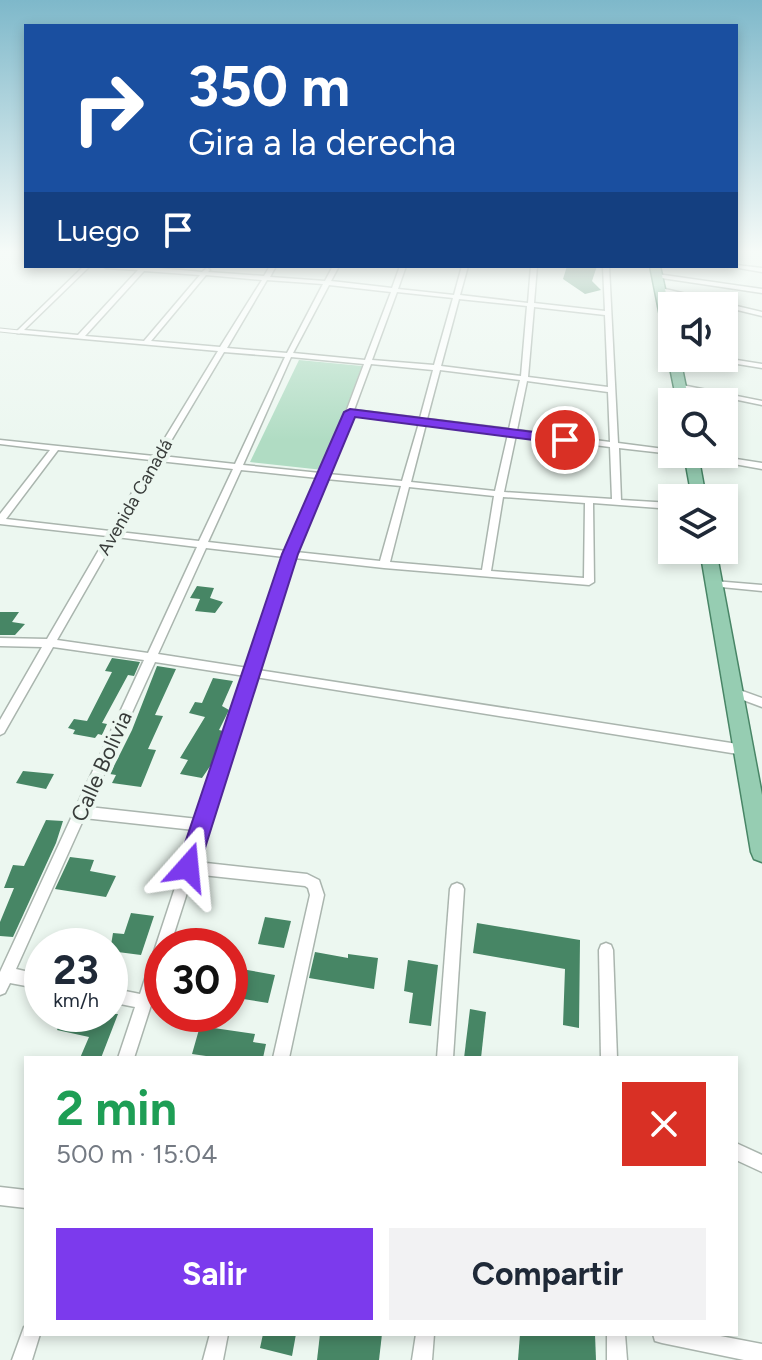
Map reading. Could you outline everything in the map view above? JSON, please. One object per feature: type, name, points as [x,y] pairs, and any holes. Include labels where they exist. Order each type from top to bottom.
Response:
[{"type":"main road","points":[[677,372],[680,386]]},
{"type":"main road","points":[[710,564],[762,852]]},
{"type":"street","points":[[19,332],[38,313]]},
{"type":"street","points":[[80,337],[102,313]]},
{"type":"street","points":[[146,343],[171,313]]},
{"type":"street","name":"Avenida Canadá","points":[[0,730],[243,313]]},
{"type":"street","name":"Calle Bolivia","points":[[3,982],[289,355],[311,313]]},
{"type":"street","points":[[168,928],[290,554],[350,412],[386,313]]},
{"type":"street","points":[[384,565],[454,313]]},
{"type":"street","points":[[486,574],[499,494],[524,379],[528,313]]},
{"type":"street","points":[[606,313],[617,446],[617,502]]},
{"type":"street","points":[[19,332],[439,368],[612,390]]},
{"type":"street","points":[[738,362],[762,366]]},
{"type":"street","points":[[680,386],[762,403]]},
{"type":"street","points":[[350,412],[658,450]]},
{"type":"street","points":[[0,442],[499,494],[658,505]]},
{"type":"street","points":[[0,520],[56,447]]},
{"type":"street","points":[[738,462],[762,466]]},
{"type":"street","points":[[0,520],[384,565],[589,582],[589,500]]},
{"type":"street","points":[[714,584],[762,588]]},
{"type":"street","points":[[0,642],[51,643],[151,657],[744,750]]},
{"type":"street","points":[[734,692],[762,703]]},
{"type":"street","points":[[80,812],[201,825]]},
{"type":"street","points":[[188,867],[307,880],[314,884],[317,895],[281,1056]]},
{"type":"street","points":[[445,1056],[457,889]]},
{"type":"street","points":[[606,950],[609,1056]]},
{"type":"street","points":[[3,982],[24,982]]},
{"type":"street","points":[[127,1056],[144,1005]]},
{"type":"street","points":[[738,1152],[762,1164]]},
{"type":"street","points":[[0,1196],[24,1199]]},
{"type":"street","points":[[22,1360],[30,1336]]},
{"type":"street","points":[[213,1360],[219,1336]]},
{"type":"street","points":[[422,1360],[425,1336]]},
{"type":"street","points":[[616,1336],[617,1360]]},
{"type":"street","points":[[672,1336],[762,1354]]},
{"type":"lane","points":[[0,330],[19,332]]},
{"type":"green space","points":[[299,360],[362,366],[323,470],[250,462]]},
{"type":"building","points":[[197,586],[214,588],[210,598],[223,602],[215,613],[195,611],[200,599],[190,598]]},
{"type":"building","points":[[0,612],[19,612],[12,622],[25,624],[15,635],[0,635]]},
{"type":"building","points":[[112,658],[140,662],[134,676],[128,675],[102,723],[107,724],[102,735],[98,734],[95,738],[73,734],[75,730],[68,728],[74,719],[87,721],[112,672],[105,671]]},
{"type":"building","points":[[157,666],[176,669],[155,715],[163,716],[148,749],[156,750],[141,787],[112,783],[116,775],[110,774],[132,730]]},
{"type":"building","points":[[213,678],[233,681],[222,706],[229,710],[219,730],[223,731],[215,759],[202,778],[180,774],[188,760],[180,758],[205,717],[189,713],[195,702],[202,703]]},
{"type":"building","points":[[23,771],[54,774],[46,789],[16,783]]},
{"type":"building","points":[[46,820],[63,821],[56,843],[13,937],[0,936],[0,922],[14,888],[4,888],[13,865],[24,866]]},
{"type":"building","points":[[70,857],[94,860],[90,871],[116,876],[106,897],[55,889]]},
{"type":"building","points":[[131,913],[154,916],[150,928],[144,928],[141,955],[128,953],[126,928]]},
{"type":"building","points":[[265,917],[291,921],[284,948],[258,944]]},
{"type":"building","points":[[477,923],[580,940],[579,1028],[563,1025],[565,969],[473,953]]},
{"type":"building","points":[[315,952],[348,958],[348,954],[378,958],[374,989],[309,978]]},
{"type":"building","points":[[408,960],[438,965],[431,1026],[409,1023],[413,993],[404,991]]},
{"type":"building","points":[[248,970],[275,975],[268,1003],[248,1000]]},
{"type":"building","points":[[470,1009],[486,1012],[481,1056],[464,1056]]},
{"type":"building","points":[[66,1032],[111,1032],[102,1056],[81,1056],[89,1037]]},
{"type":"building","points":[[198,1032],[255,1034],[253,1042],[266,1044],[263,1056],[192,1054]]},
{"type":"building","points":[[263,1336],[296,1336],[292,1356],[260,1348]]},
{"type":"building","points":[[320,1336],[382,1336],[379,1360],[317,1360]]},
{"type":"building","points":[[520,1336],[595,1336],[596,1360],[518,1360]]},
{"type":"route","points":[[188,867],[290,554],[350,412],[565,440]]}]
